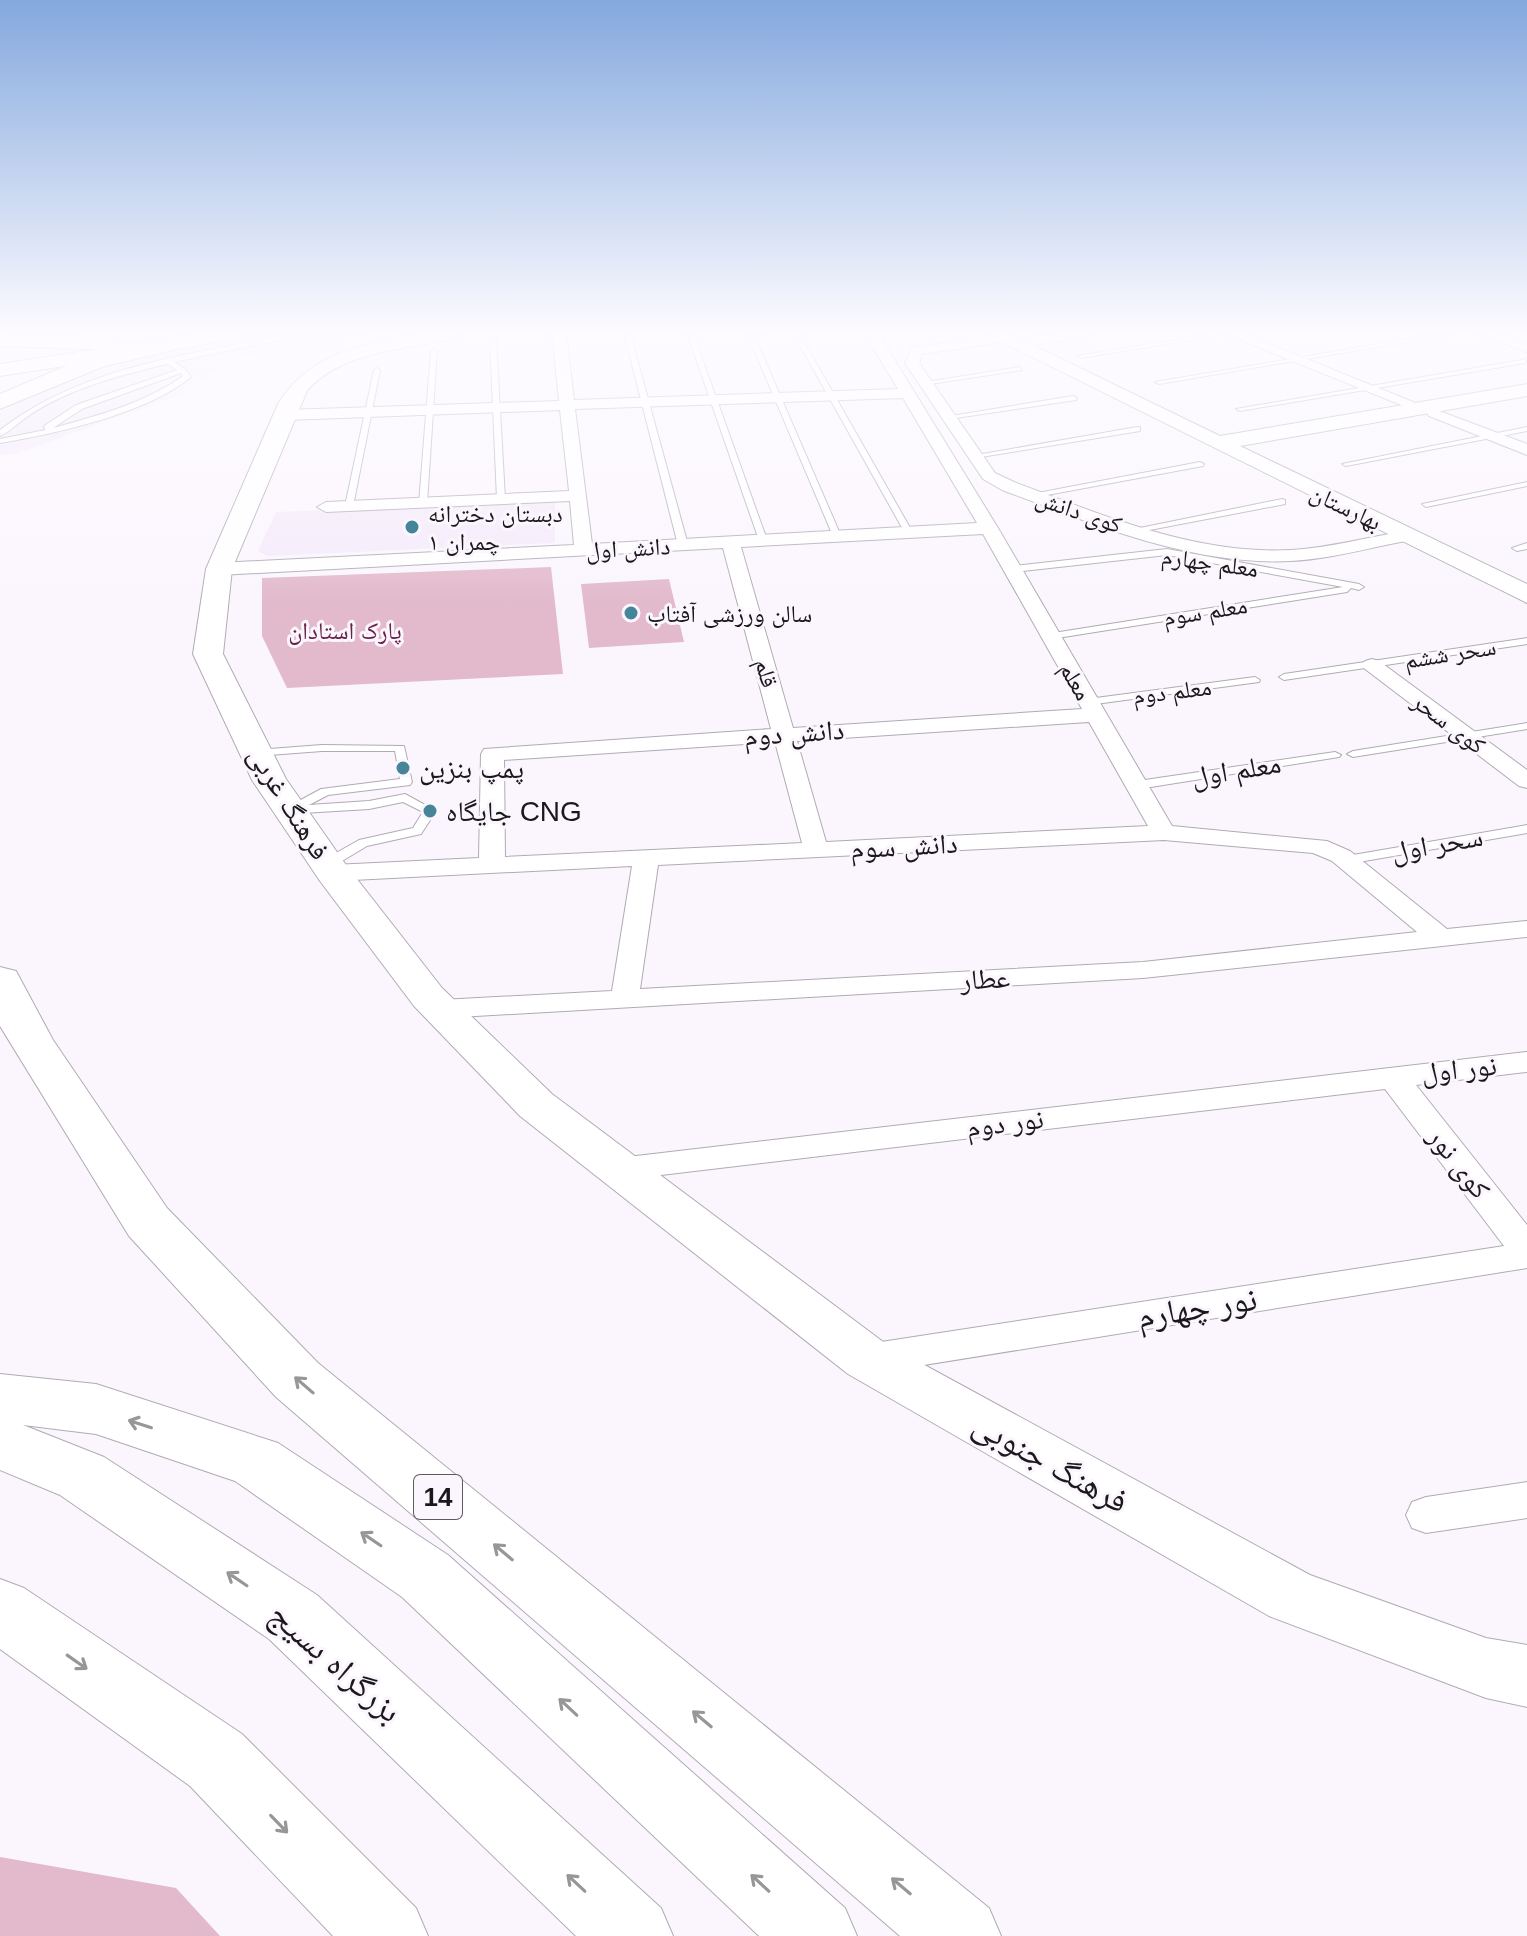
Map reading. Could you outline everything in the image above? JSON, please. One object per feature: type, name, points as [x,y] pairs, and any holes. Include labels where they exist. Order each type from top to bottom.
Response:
[{"type":"highway","name":"14","points":[[0,981],[31,1042],[148,1222],[297,1380],[961,1936]]},
{"type":"highway","points":[[0,1398],[96,1409],[256,1462],[425,1576],[817,1936]]},
{"type":"highway","name":"بزرگراه بسیج","points":[[0,1443],[82,1476],[293,1617],[633,1936]]},
{"type":"highway","points":[[4,1613],[216,1760],[388,1936]]},
{"type":"street","name":"فرهنگ غربی","points":[[282,423],[219,569],[208,654],[256,753],[290,811],[330,868],[441,1009],[536,1105],[619,1169]]},
{"type":"street","points":[[568,423],[584,550]]},
{"type":"street","name":"معلم","points":[[927,423],[1164,833]]},
{"type":"street","name":"کوی دانش","points":[[953,423],[989,476],[1031,495],[1134,530],[1244,554],[1282,557],[1406,536]]},
{"type":"street","name":"بهارستان","points":[[1190,423],[1527,578]]},
{"type":"street","points":[[1235,445],[1358,423]]},
{"type":"street","points":[[1460,423],[1527,450]]},
{"type":"street","name":"بهارستان","points":[[1235,445],[1406,536],[1527,595]]},
{"type":"street","points":[[326,507],[577,496]]},
{"type":"street","name":"دانش اول","points":[[219,569],[989,528]]},
{"type":"street","name":"قلم","points":[[731,542],[816,850]]},
{"type":"street","name":"کوی سحر","points":[[1372,665],[1527,781]]},
{"type":"street","name":"دانش دوم","points":[[492,865],[492,754],[1092,708]]},
{"type":"street","name":"دانش سوم","points":[[330,868],[492,865],[1164,833],[1318,846],[1347,860],[1443,940]]},
{"type":"street","points":[[625,997],[646,858]]},
{"type":"street","name":"عطار","points":[[441,1009],[1143,970],[1527,929]]},
{"type":"street","name":"نور اول","points":[[1392,1076],[1527,1062]]},
{"type":"street","name":"نور دوم","points":[[619,1169],[1392,1076]]},
{"type":"street","name":"کوی نور","points":[[1392,1076],[1527,1253]]},
{"type":"street","name":"فرهنگ جنوبی","points":[[619,1169],[867,1359],[1291,1596],[1486,1668],[1527,1676]]},
{"type":"street","name":"نور چهارم","points":[[867,1359],[1527,1253]]},
{"type":"street","points":[[1426,1515],[1527,1500]]},
{"type":"lane","points":[[40,433],[54,423]]},
{"type":"lane","points":[[0,441],[69,423]]},
{"type":"lane","points":[[349,506],[366,423]]},
{"type":"lane","points":[[423,503],[430,423]]},
{"type":"lane","points":[[499,423],[501,499]]},
{"type":"lane","points":[[651,423],[683,545]]},
{"type":"lane","points":[[721,423],[763,540]]},
{"type":"lane","points":[[789,423],[837,536]]},
{"type":"lane","points":[[847,423],[909,533]]},
{"type":"lane","points":[[975,456],[1137,429]]},
{"type":"lane","points":[[1346,464],[1527,429]]},
{"type":"lane","points":[[1031,495],[1200,464]]},
{"type":"lane","points":[[1426,504],[1527,484]]},
{"type":"lane","points":[[1134,530],[1282,502]]},
{"type":"lane","name":"معلم چهارم","points":[[1013,569],[1167,552],[1359,587]]},
{"type":"lane","name":"معلم سوم","points":[[1051,636],[1359,587]]},
{"type":"lane","name":"سحر ششم","points":[[1284,677],[1527,641]]},
{"type":"lane","name":"معلم دوم","points":[[1092,708],[1255,680]]},
{"type":"lane","points":[[1353,754],[1527,726]]},
{"type":"lane","points":[[256,753],[322,748],[400,748],[406,782],[325,792],[290,811]]},
{"type":"lane","name":"معلم اول","points":[[1138,785],[1335,755]]},
{"type":"lane","points":[[290,811],[369,805],[405,798],[430,811],[417,831],[363,843],[330,868]]},
{"type":"lane","name":"سحر اول","points":[[1347,860],[1527,829]]},
{"type":"shaded area","points":[[0,423],[100,423],[16,454],[0,455]]},
{"type":"shaded area","name":"دبستان دخترانه چمران ۱","points":[[555,500],[555,543],[267,556],[258,551],[276,512]]},
{"type":"green space","name":"پارک استادان","points":[[551,567],[563,674],[287,688],[262,636],[262,578]]},
{"type":"green space","name":"سالن ورزشی آفتاب","points":[[669,579],[684,642],[589,648],[581,584]]},
{"type":"green space","points":[[0,1857],[176,1888],[220,1936],[0,1936]]},
{"type":"place","name":"دبستان دخترانه چمران ۱","points":[[412,527]]},
{"type":"place","name":"سالن ورزشی آفتاب","points":[[631,613]]},
{"type":"place","name":"پمپ بنزین","points":[[403,768]]},
{"type":"place","name":"جایگاه CNG","points":[[430,811]]}]
